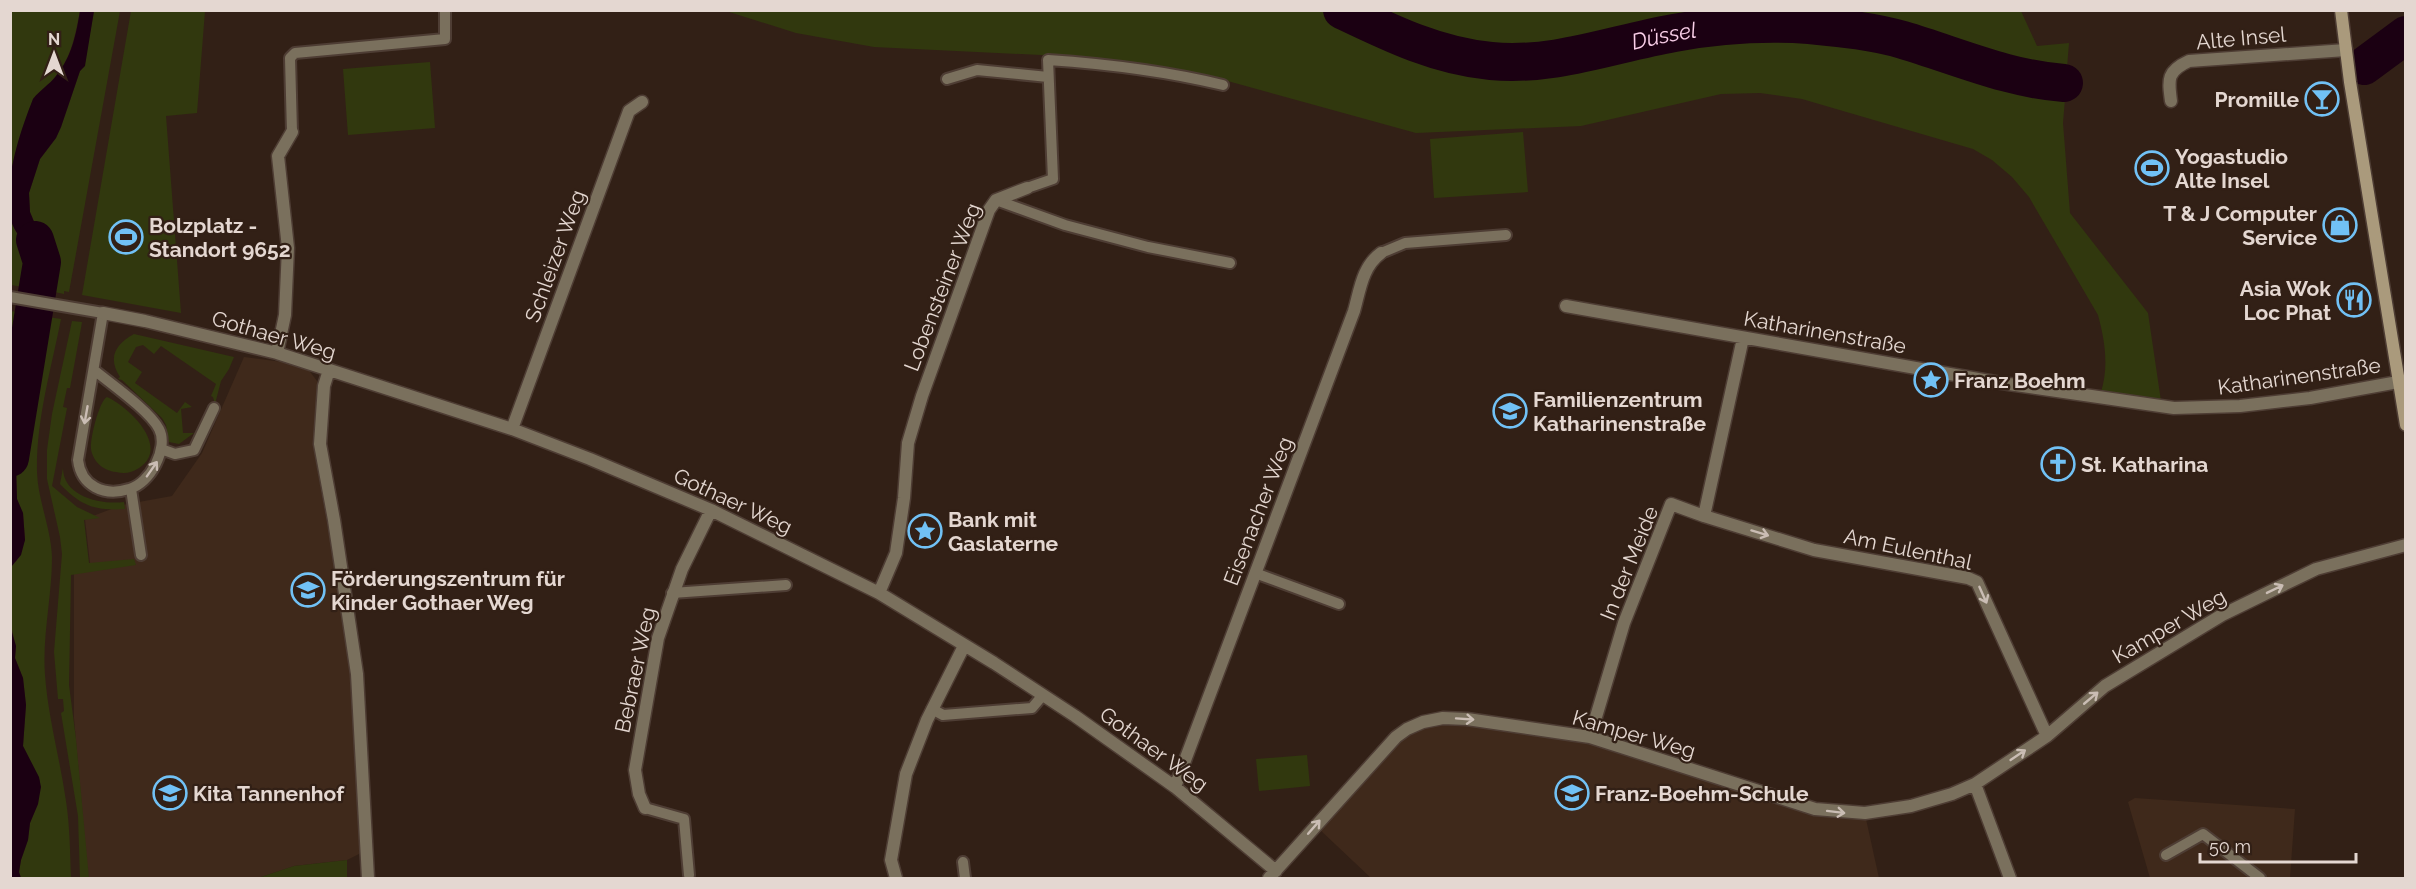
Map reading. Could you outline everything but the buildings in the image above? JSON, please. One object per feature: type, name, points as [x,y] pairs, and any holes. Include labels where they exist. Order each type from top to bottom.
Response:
[{"type":"main road","points":[[2341,10],[2406,425]]},
{"type":"street","name":"Alte Insel","points":[[2171,101],[2169,77],[2176,67],[2189,61],[2346,50]]},
{"type":"street","name":"Schleizer Weg","points":[[512,429],[629,111],[642,102]]},
{"type":"street","points":[[278,353],[285,315],[288,260],[278,156],[292,132]]},
{"type":"street","name":"Lobensteiner Weg","points":[[879,593],[896,553],[904,498],[908,443],[922,396],[989,210],[996,200],[1027,188]]},
{"type":"street","name":"Eisenacher Weg","points":[[1174,787],[1354,311],[1366,269],[1381,253]]},
{"type":"street","name":"Katharinenstraße","points":[[1566,306],[1995,382],[2174,408],[2240,406],[2310,398],[2398,382]]},
{"type":"street","name":"Gothaer Weg","points":[[103,313],[278,353],[512,429],[711,510],[879,593],[1043,695],[1174,787],[1272,875]]},
{"type":"street","points":[[1704,516],[1743,338]]},
{"type":"street","points":[[329,370],[323,394],[320,444],[357,674],[368,879]]},
{"type":"street","name":"In der Meide","points":[[1590,737],[1624,623],[1671,504],[1704,516]]},
{"type":"street","name":"Bebraer Weg","points":[[645,808],[639,794],[634,770],[658,638],[672,593],[711,510]]},
{"type":"street","name":"Am Eulenthal","points":[[1704,516],[1814,550],[1968,578],[1977,582],[2047,736]]},
{"type":"street","name":"Kamper Weg","points":[[1272,875],[1396,737],[1407,729],[1443,718],[1467,719],[1590,737],[1793,802],[1840,813],[1865,813],[1911,806],[1952,794],[1975,784],[2047,736],[2105,686],[2223,615],[2316,569],[2406,545]]},
{"type":"street","points":[[896,879],[891,860],[906,774],[932,709],[964,646]]},
{"type":"street","points":[[1975,784],[2010,879]]},
{"type":"lane","points":[[292,132],[289,75],[290,58],[295,53],[445,39],[445,10]]},
{"type":"lane","points":[[947,80],[977,70],[1048,77],[1048,60],[1110,64],[1182,75],[1223,85]]},
{"type":"lane","name":"Lobensteiner Weg","points":[[1027,188],[1053,179],[1048,77]]},
{"type":"lane","points":[[996,200],[1075,228],[1148,247],[1230,263]]},
{"type":"lane","points":[[1381,253],[1405,243],[1506,235]]},
{"type":"lane","name":"Gothaer Weg","points":[[10,297],[103,313]]},
{"type":"lane","points":[[94,370],[151,418],[159,428],[162,438],[161,449],[143,481],[131,489],[102,490],[91,485],[83,478],[79,470],[78,460],[103,313]]},
{"type":"lane","points":[[161,449],[175,454],[194,450],[214,408]]},
{"type":"lane","points":[[131,489],[141,555]]},
{"type":"lane","points":[[1255,573],[1339,604]]},
{"type":"lane","points":[[672,593],[786,585]]},
{"type":"lane","points":[[932,709],[943,715],[1032,708],[1043,695]]},
{"type":"lane","points":[[645,808],[684,819],[689,875]]},
{"type":"lane","points":[[2166,855],[2203,834],[2260,879]]},
{"type":"lane","points":[[963,862],[965,879]]},
{"type":"shaded area","points":[[80,11],[94,11],[85,66],[80,71],[56,138],[40,159],[29,193],[30,212],[35,224],[43,233],[51,234],[53,239],[45,290],[29,288],[32,273],[31,257],[11,220],[9,190],[11,175],[18,143],[33,99],[53,79],[66,61],[75,37]]},
{"type":"shaded area","points":[[26,314],[42,316],[32,379],[22,412],[16,466],[17,499],[23,513],[25,540],[21,555],[11,567],[11,409]]},
{"type":"shaded area","points":[[244,357],[305,365],[317,381],[315,456],[353,669],[363,852],[347,860],[294,866],[258,878],[88,878],[74,718],[74,566],[90,563],[85,519],[122,505],[172,496],[202,453]]},
{"type":"shaded area","points":[[10,626],[16,646],[15,658],[23,678],[26,705],[23,746],[39,777],[41,787],[21,860],[19,872],[21,878],[10,878]]},
{"type":"shaded area","points":[[1443,720],[1590,739],[1812,813],[1866,819],[1879,878],[1371,878],[1318,828],[1396,740]]},
{"type":"shaded area","points":[[2135,798],[2295,809],[2290,878],[2150,878],[2128,802]]},
{"type":"green space","points":[[11,11],[80,11],[66,61],[53,79],[33,99],[11,170]]},
{"type":"green space","points":[[94,11],[120,11],[69,292],[64,291],[64,294],[45,290],[53,239],[35,224],[30,212],[29,193],[40,159],[56,138],[61,127],[84,65]]},
{"type":"green space","points":[[131,11],[205,11],[197,113],[166,116],[181,313],[82,295]]},
{"type":"green space","points":[[726,11],[1337,11],[1428,51],[1495,64],[1554,64],[1674,35],[1718,28],[1763,27],[1872,35],[2029,83],[2066,86],[2063,123],[2070,213],[2148,313],[2161,401],[2101,392],[2105,373],[2105,354],[2098,315],[2029,197],[2012,177],[1992,160],[1973,149],[1802,99],[1760,93],[1721,94],[1581,126],[1416,133],[1224,80],[1137,64],[1082,57],[874,47],[796,33]]},
{"type":"green space","points":[[1348,11],[2021,11],[2037,46],[2069,43],[2066,80],[2017,74],[1885,32],[1808,23],[1741,22],[1672,30],[1546,59],[1490,59],[1432,47]]},
{"type":"green space","points":[[430,62],[435,128],[348,135],[343,69]]},
{"type":"green space","points":[[1523,132],[1528,192],[1434,198],[1430,139]]},
{"type":"green space","points":[[10,218],[30,257],[32,275],[29,288],[11,285]]},
{"type":"green space","points":[[11,311],[26,314],[11,409]]},
{"type":"green space","points":[[42,316],[61,319],[39,433],[37,472],[52,557],[44,660],[45,675],[67,811],[71,878],[21,878],[19,872],[30,823],[38,804],[40,781],[23,746],[26,705],[23,678],[15,658],[16,646],[11,626],[11,567],[17,560],[25,540],[23,513],[17,499],[16,466],[23,407],[32,379]]},
{"type":"green space","points":[[72,321],[82,322],[70,388],[67,388],[63,407],[67,408],[52,486],[77,507],[100,518],[84,520],[89,563],[134,559],[136,565],[71,575],[69,685],[89,878],[80,878],[78,816],[61,713],[64,711],[63,699],[58,699],[54,652],[62,554],[47,479],[47,450],[52,414]]},
{"type":"green space","points":[[134,334],[234,357],[221,381],[215,404],[211,396],[216,384],[161,346],[154,354],[143,345],[136,347],[128,362],[142,372],[135,383],[177,413],[185,402],[192,407],[181,409],[183,433],[194,433],[179,444],[169,442],[166,425],[162,418],[122,380],[118,379],[120,377],[114,363],[115,352],[122,342]]},
{"type":"green space","points":[[107,397],[126,409],[135,418],[149,439],[151,449],[148,459],[131,472],[107,470],[97,462],[92,454],[91,444],[96,421],[101,405]]},
{"type":"green space","points":[[63,468],[69,486],[76,492],[95,500],[124,502],[125,509],[97,508],[82,502],[60,484]]},
{"type":"green space","points":[[1307,755],[1310,786],[1259,791],[1256,759]]},
{"type":"green space","points":[[347,860],[347,878],[258,878],[294,866]]},
{"type":"waterway","name":"Düssel","points":[[1342,10],[1433,49],[1491,61],[1515,62],[1561,58],[1707,28],[1792,24],[1880,34],[2003,72],[2064,83]]},
{"type":"waterway","name":"Düssel","points":[[2364,66],[2406,35]]},
{"type":"waterway","points":[[10,458],[42,262],[35,240]]},
{"type":"place","name":"Promille","points":[[2322,99]]},
{"type":"place","name":"Yogastudio Alte Insel","points":[[2152,168]]},
{"type":"place","name":"T & J Computer Service","points":[[2340,225]]},
{"type":"place","name":"Bolzplatz - Standort 9652","points":[[126,237]]},
{"type":"place","name":"Asia Wok Loc Phat","points":[[2354,300]]},
{"type":"place","name":"Franz Boehm","points":[[1931,380]]},
{"type":"place","name":"Familienzentrum Katharinenstraße","points":[[1510,411]]},
{"type":"place","name":"St. Katharina","points":[[2058,464]]},
{"type":"place","name":"Bank mit Gaslaterne","points":[[925,531]]},
{"type":"place","name":"Förderungszentrum für Kinder Gothaer Weg","points":[[308,590]]},
{"type":"place","name":"Kita Tannenhof","points":[[170,793]]},
{"type":"place","name":"Franz-Boehm-Schule","points":[[1572,793]]}]
